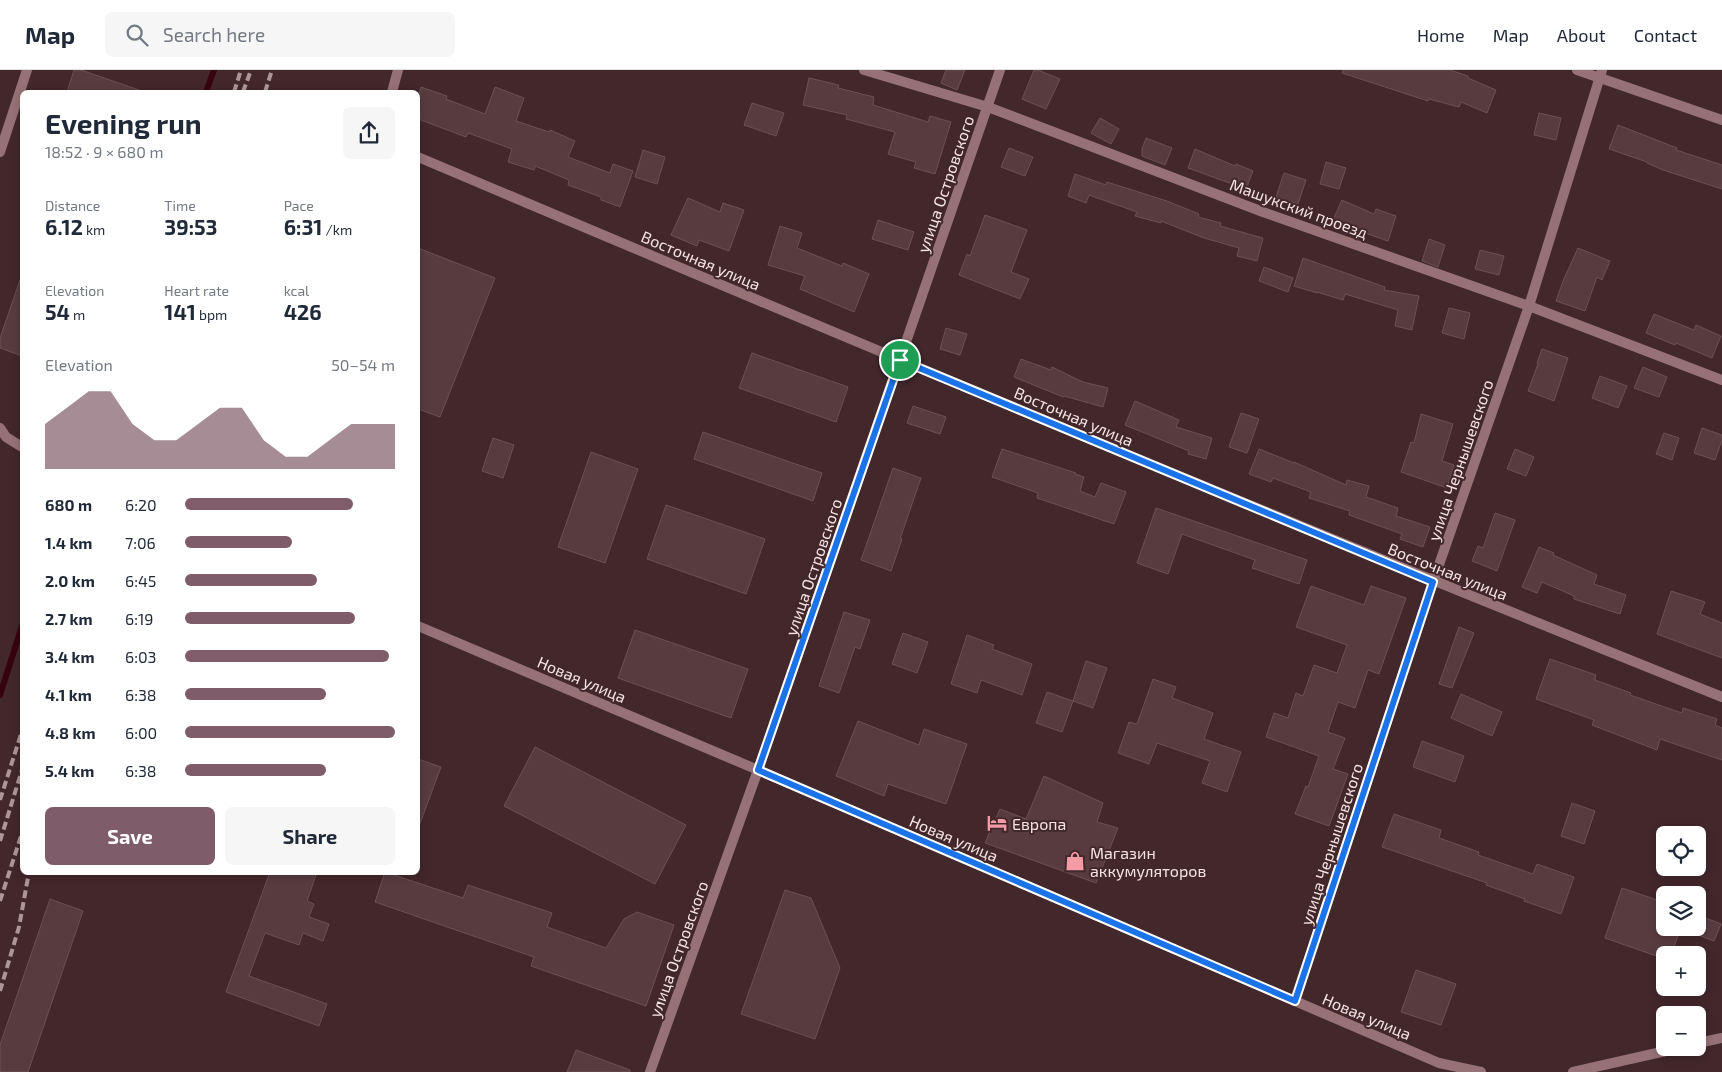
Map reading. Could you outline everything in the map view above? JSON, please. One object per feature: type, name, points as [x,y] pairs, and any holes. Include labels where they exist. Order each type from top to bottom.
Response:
[{"type":"street","points":[[20,90],[27,70]]},
{"type":"street","points":[[393,90],[398,70]]},
{"type":"street","name":"Машукский проезд","points":[[864,70],[988,107],[1263,212],[1529,306],[1722,380]]},
{"type":"street","name":"улица Островского","points":[[650,1072],[758,770],[1000,70]]},
{"type":"street","points":[[1577,70],[1600,74],[1722,120]]},
{"type":"street","name":"улица Чернышевского","points":[[1295,1001],[1433,582],[1529,306],[1600,74]]},
{"type":"street","points":[[0,152],[20,91]]},
{"type":"street","name":"Восточная улица","points":[[420,159],[1433,582],[1722,697]]},
{"type":"street","points":[[0,428],[6,437],[20,445]]},
{"type":"street","name":"Новая улица","points":[[420,627],[1439,1063],[1481,1072]]},
{"type":"street","points":[[1706,1041],[1722,1038]]},
{"type":"street","points":[[1573,1072],[1656,1053]]},
{"type":"building","points":[[74,70],[81,70],[139,90],[68,90]]},
{"type":"building","points":[[946,70],[965,70],[957,90],[941,83]]},
{"type":"building","points":[[1034,70],[1060,79],[1046,109],[1022,99]]},
{"type":"building","points":[[1343,70],[1450,70],[1468,76],[1468,78],[1496,90],[1487,113],[1461,102],[1459,107],[1429,99],[1428,101],[1342,73]]},
{"type":"building","points":[[809,78],[839,85],[838,88],[874,97],[873,105],[928,122],[930,116],[951,122],[935,174],[914,168],[916,162],[888,154],[895,132],[846,119],[847,115],[803,105]]},
{"type":"building","points":[[421,87],[447,96],[446,99],[485,114],[495,87],[524,98],[516,121],[549,132],[550,130],[575,141],[568,157],[610,173],[613,164],[633,171],[620,207],[601,200],[601,197],[568,185],[569,180],[535,166],[534,170],[508,162],[512,149],[468,133],[466,137],[420,120]]},
{"type":"building","points":[[752,103],[784,113],[776,136],[744,125]]},
{"type":"building","points":[[1539,113],[1561,118],[1556,140],[1534,135]]},
{"type":"building","points":[[1100,118],[1119,129],[1111,144],[1091,133]]},
{"type":"building","points":[[1618,125],[1677,148],[1676,150],[1722,165],[1722,189],[1663,170],[1647,162],[1609,149]]},
{"type":"building","points":[[1146,138],[1172,148],[1165,165],[1142,156],[1142,149]]},
{"type":"building","points":[[1009,148],[1033,157],[1025,176],[1001,167]]},
{"type":"building","points":[[1195,149],[1235,166],[1236,164],[1253,171],[1246,189],[1188,168]]},
{"type":"building","points":[[643,150],[665,157],[657,184],[635,177]]},
{"type":"building","points":[[1326,162],[1346,168],[1339,189],[1320,184]]},
{"type":"building","points":[[1284,173],[1306,180],[1298,204],[1276,197]]},
{"type":"building","points":[[1075,174],[1106,185],[1107,182],[1167,201],[1199,214],[1198,217],[1221,223],[1220,226],[1263,238],[1257,261],[1237,256],[1239,248],[1204,238],[1161,221],[1161,223],[1135,216],[1137,212],[1089,195],[1086,203],[1068,196]]},
{"type":"building","points":[[688,198],[720,212],[723,203],[744,210],[729,251],[699,240],[697,246],[671,235]]},
{"type":"building","points":[[1342,200],[1374,214],[1376,209],[1396,216],[1388,241],[1332,222]]},
{"type":"building","points":[[985,215],[1027,230],[1011,272],[1029,279],[1020,299],[959,275],[967,254],[970,256]]},
{"type":"building","points":[[878,220],[914,232],[908,250],[872,239]]},
{"type":"building","points":[[780,226],[802,233],[797,248],[842,266],[843,263],[869,274],[854,312],[800,289],[805,276],[768,265]]},
{"type":"building","points":[[1429,239],[1445,245],[1438,267],[1422,261]]},
{"type":"building","points":[[1578,248],[1610,261],[1602,280],[1597,277],[1585,311],[1556,301]]},
{"type":"building","points":[[420,249],[495,278],[440,417],[420,410]]},
{"type":"building","points":[[1480,250],[1504,256],[1499,275],[1475,269]]},
{"type":"building","points":[[1303,258],[1385,287],[1384,290],[1419,296],[1412,330],[1395,326],[1398,310],[1345,294],[1343,300],[1294,286]]},
{"type":"building","points":[[1264,267],[1293,278],[1288,292],[1259,281]]},
{"type":"building","points":[[20,280],[20,355],[0,348],[0,338]]},
{"type":"building","points":[[1449,308],[1470,313],[1464,339],[1442,333]]},
{"type":"building","points":[[1654,314],[1694,330],[1696,325],[1721,336],[1712,358],[1646,333]]},
{"type":"building","points":[[946,328],[967,334],[960,355],[940,349]]},
{"type":"building","points":[[1542,349],[1568,358],[1554,401],[1528,391]]},
{"type":"building","points":[[752,353],[848,387],[836,422],[739,388]]},
{"type":"building","points":[[1021,359],[1051,370],[1052,367],[1083,382],[1108,388],[1103,407],[1063,397],[1014,377]]},
{"type":"building","points":[[1643,367],[1667,377],[1659,397],[1634,388]]},
{"type":"building","points":[[1600,376],[1627,386],[1618,408],[1592,398]]},
{"type":"building","points":[[1135,401],[1179,420],[1176,427],[1212,438],[1206,459],[1188,454],[1189,451],[1125,425]]},
{"type":"building","points":[[913,406],[946,417],[940,434],[907,423]]},
{"type":"building","points":[[1241,413],[1259,419],[1247,453],[1229,447]]},
{"type":"building","points":[[1421,414],[1453,424],[1442,461],[1454,465],[1447,488],[1401,472],[1411,442],[1414,443]]},
{"type":"building","points":[[1702,428],[1722,435],[1715,460],[1694,453]]},
{"type":"building","points":[[703,432],[822,473],[813,501],[694,459]]},
{"type":"building","points":[[1664,433],[1679,438],[1672,460],[1656,454]]},
{"type":"building","points":[[493,438],[514,445],[503,478],[482,471]]},
{"type":"building","points":[[1002,449],[1084,477],[1080,491],[1095,497],[1101,483],[1126,492],[1114,524],[1037,498],[1038,493],[992,477]]},
{"type":"building","points":[[1259,449],[1346,485],[1347,480],[1369,486],[1366,497],[1398,508],[1396,516],[1430,527],[1423,547],[1400,539],[1402,534],[1349,515],[1350,511],[1309,498],[1311,492],[1273,478],[1271,482],[1249,474]]},
{"type":"building","points":[[1515,449],[1534,457],[1526,476],[1507,469]]},
{"type":"building","points":[[591,452],[638,469],[605,563],[558,547]]},
{"type":"building","points":[[893,468],[921,478],[891,571],[861,560]]},
{"type":"building","points":[[666,505],[765,539],[746,594],[647,559]]},
{"type":"building","points":[[1156,508],[1307,560],[1299,584],[1252,568],[1255,560],[1182,534],[1168,574],[1137,563]]},
{"type":"building","points":[[1495,513],[1515,520],[1497,571],[1472,561],[1478,546],[1483,548]]},
{"type":"building","points":[[1539,547],[1597,575],[1594,584],[1626,595],[1620,614],[1574,599],[1574,596],[1542,582],[1537,593],[1522,587]]},
{"type":"building","points":[[1311,586],[1364,605],[1371,586],[1406,598],[1379,674],[1368,670],[1355,708],[1338,702],[1328,732],[1345,738],[1333,769],[1348,774],[1329,826],[1295,814],[1306,786],[1308,787],[1319,756],[1266,737],[1274,713],[1288,718],[1296,693],[1303,696],[1314,665],[1337,673],[1347,645],[1296,627]]},
{"type":"building","points":[[1671,591],[1705,602],[1700,614],[1722,623],[1722,658],[1657,634]]},
{"type":"building","points":[[844,612],[870,620],[860,649],[855,647],[839,693],[819,686]]},
{"type":"building","points":[[1459,627],[1474,633],[1452,688],[1439,684]]},
{"type":"building","points":[[635,630],[748,669],[731,718],[618,678]]},
{"type":"building","points":[[903,633],[928,642],[917,673],[892,664]]},
{"type":"building","points":[[967,635],[994,645],[992,649],[1032,664],[1022,695],[981,680],[977,693],[951,684]]},
{"type":"building","points":[[1550,659],[1596,675],[1595,680],[1631,693],[1630,695],[1682,713],[1683,708],[1717,719],[1715,725],[1722,728],[1722,760],[1660,739],[1657,750],[1592,725],[1594,720],[1536,699]]},
{"type":"building","points":[[1086,661],[1107,668],[1093,708],[1073,701]]},
{"type":"building","points":[[1153,679],[1176,687],[1172,698],[1213,713],[1204,739],[1241,752],[1227,792],[1202,783],[1210,761],[1157,743],[1149,764],[1118,753],[1129,722],[1137,724]]},
{"type":"building","points":[[1047,692],[1073,701],[1062,732],[1036,723]]},
{"type":"building","points":[[1461,694],[1502,712],[1492,736],[1451,718]]},
{"type":"building","points":[[858,721],[919,745],[924,729],[967,744],[946,804],[888,784],[884,796],[836,776]]},
{"type":"building","points":[[1422,741],[1464,756],[1455,782],[1413,767]]},
{"type":"building","points":[[535,747],[686,825],[655,884],[504,806]]},
{"type":"building","points":[[420,760],[441,767],[420,823]]},
{"type":"building","points":[[1044,776],[1103,803],[1097,822],[1118,828],[1096,883],[985,843],[1000,809],[1026,819]]},
{"type":"building","points":[[1572,803],[1595,811],[1584,844],[1561,836]]},
{"type":"building","points":[[1394,814],[1441,830],[1439,838],[1479,852],[1478,855],[1533,874],[1537,864],[1574,877],[1561,914],[1524,901],[1525,899],[1486,885],[1487,883],[1382,847]]},
{"type":"building","points":[[269,875],[316,875],[307,901],[314,904],[309,917],[329,924],[323,941],[303,933],[299,945],[265,933],[249,976],[327,1004],[319,1026],[226,992]]},
{"type":"building","points":[[384,875],[394,875],[463,898],[468,885],[552,913],[547,927],[606,948],[624,919],[637,912],[674,925],[646,1006],[531,966],[534,957],[375,902]]},
{"type":"building","points":[[1622,888],[1656,900],[1656,936],[1678,936],[1674,946],[1656,946],[1656,956],[1605,938]]},
{"type":"building","points":[[785,890],[811,898],[840,968],[815,1039],[741,1014]]},
{"type":"building","points":[[50,899],[83,911],[28,1072],[0,1072],[0,1045]]},
{"type":"building","points":[[1706,918],[1721,924],[1714,941],[1701,936],[1706,936]]},
{"type":"building","points":[[1416,970],[1456,984],[1441,1025],[1401,1012]]},
{"type":"building","points":[[576,1050],[630,1070],[630,1072],[567,1072]]},
{"type":"waterway","points":[[207,90],[214,70]]},
{"type":"waterway","points":[[0,695],[20,632]]},
{"type":"railway","points":[[235,90],[241,70]]},
{"type":"railway","points":[[244,90],[251,70]]},
{"type":"railway","points":[[266,90],[272,70]]},
{"type":"railway","points":[[0,800],[20,737]]},
{"type":"railway","points":[[0,841],[20,776]]},
{"type":"railway","points":[[0,901],[20,839]]},
{"type":"railway","points":[[0,991],[19,927],[28,875]]},
{"type":"place","name":"Европа","points":[[997,823]]},
{"type":"place","name":"Магазин аккумуляторов","points":[[1075,861]]},
{"type":"route","points":[[900,360],[1433,582],[1295,1001],[758,770],[900,360]]}]
